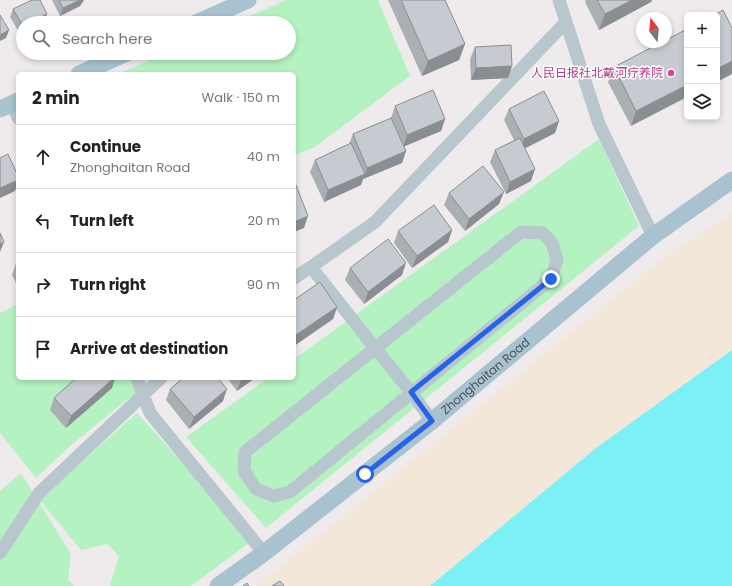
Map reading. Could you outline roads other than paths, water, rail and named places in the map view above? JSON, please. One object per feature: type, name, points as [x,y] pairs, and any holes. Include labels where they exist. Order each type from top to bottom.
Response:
[{"type":"main road","points":[[212,16],[248,0]]},
{"type":"main road","points":[[84,72],[111,60]]},
{"type":"main road","name":"Zhonghaitan Road","points":[[218,586],[264,554],[432,421],[653,236],[732,180]]},
{"type":"street","points":[[559,0],[599,124],[653,236]]},
{"type":"street","points":[[296,277],[311,268],[375,222],[566,23]]},
{"type":"street","points":[[521,232],[543,233],[552,243],[557,260],[551,279],[411,392],[290,492],[274,496],[256,489],[244,471],[246,452],[375,348],[521,232]]},
{"type":"street","points":[[311,268],[411,392],[432,421]]},
{"type":"street","points":[[138,380],[150,413],[264,554]]},
{"type":"street","points":[[0,553],[39,493],[159,380]]},
{"type":"water","points":[[732,350],[732,586],[430,586],[596,448]]},
{"type":"place","name":"人民日报社北戴河疗养院","points":[[671,73]]}]
